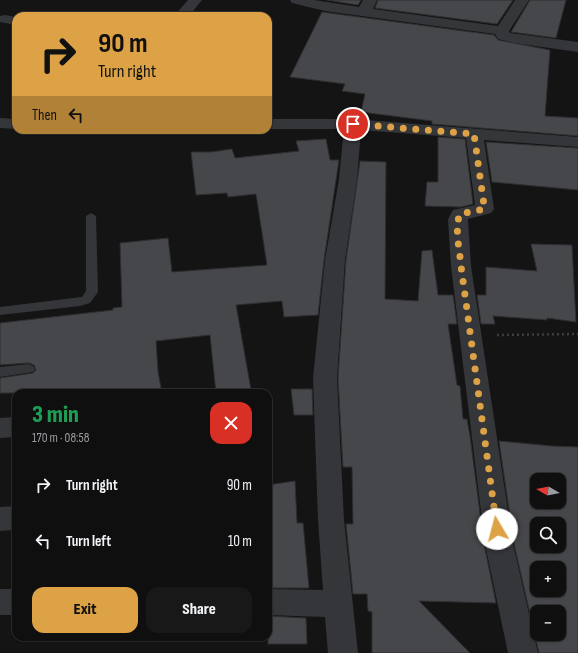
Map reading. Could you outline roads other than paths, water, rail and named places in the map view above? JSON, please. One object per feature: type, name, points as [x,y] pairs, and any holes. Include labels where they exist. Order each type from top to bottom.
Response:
[{"type":"street","points":[[184,12],[195,0]]},
{"type":"street","points":[[297,0],[325,7],[367,6],[502,31]]},
{"type":"street","points":[[502,31],[522,0]]},
{"type":"street","points":[[502,31],[503,36],[514,39],[578,47]]},
{"type":"street","points":[[0,123],[12,124]]},
{"type":"street","points":[[272,124],[353,124],[578,142]]},
{"type":"street","points":[[344,653],[331,520],[325,378],[335,267],[348,179],[353,124]]},
{"type":"street","points":[[474,134],[484,209],[460,214],[458,219],[461,266],[499,544],[523,653]]},
{"type":"street","points":[[0,428],[12,427]]},
{"type":"street","points":[[0,519],[12,518]]},
{"type":"street","points":[[0,602],[12,602]]},
{"type":"street","points":[[272,602],[339,604]]},
{"type":"lane","points":[[0,311],[80,302],[86,300],[92,292],[91,216]]},
{"type":"lane","points":[[0,372],[29,369]]}]
